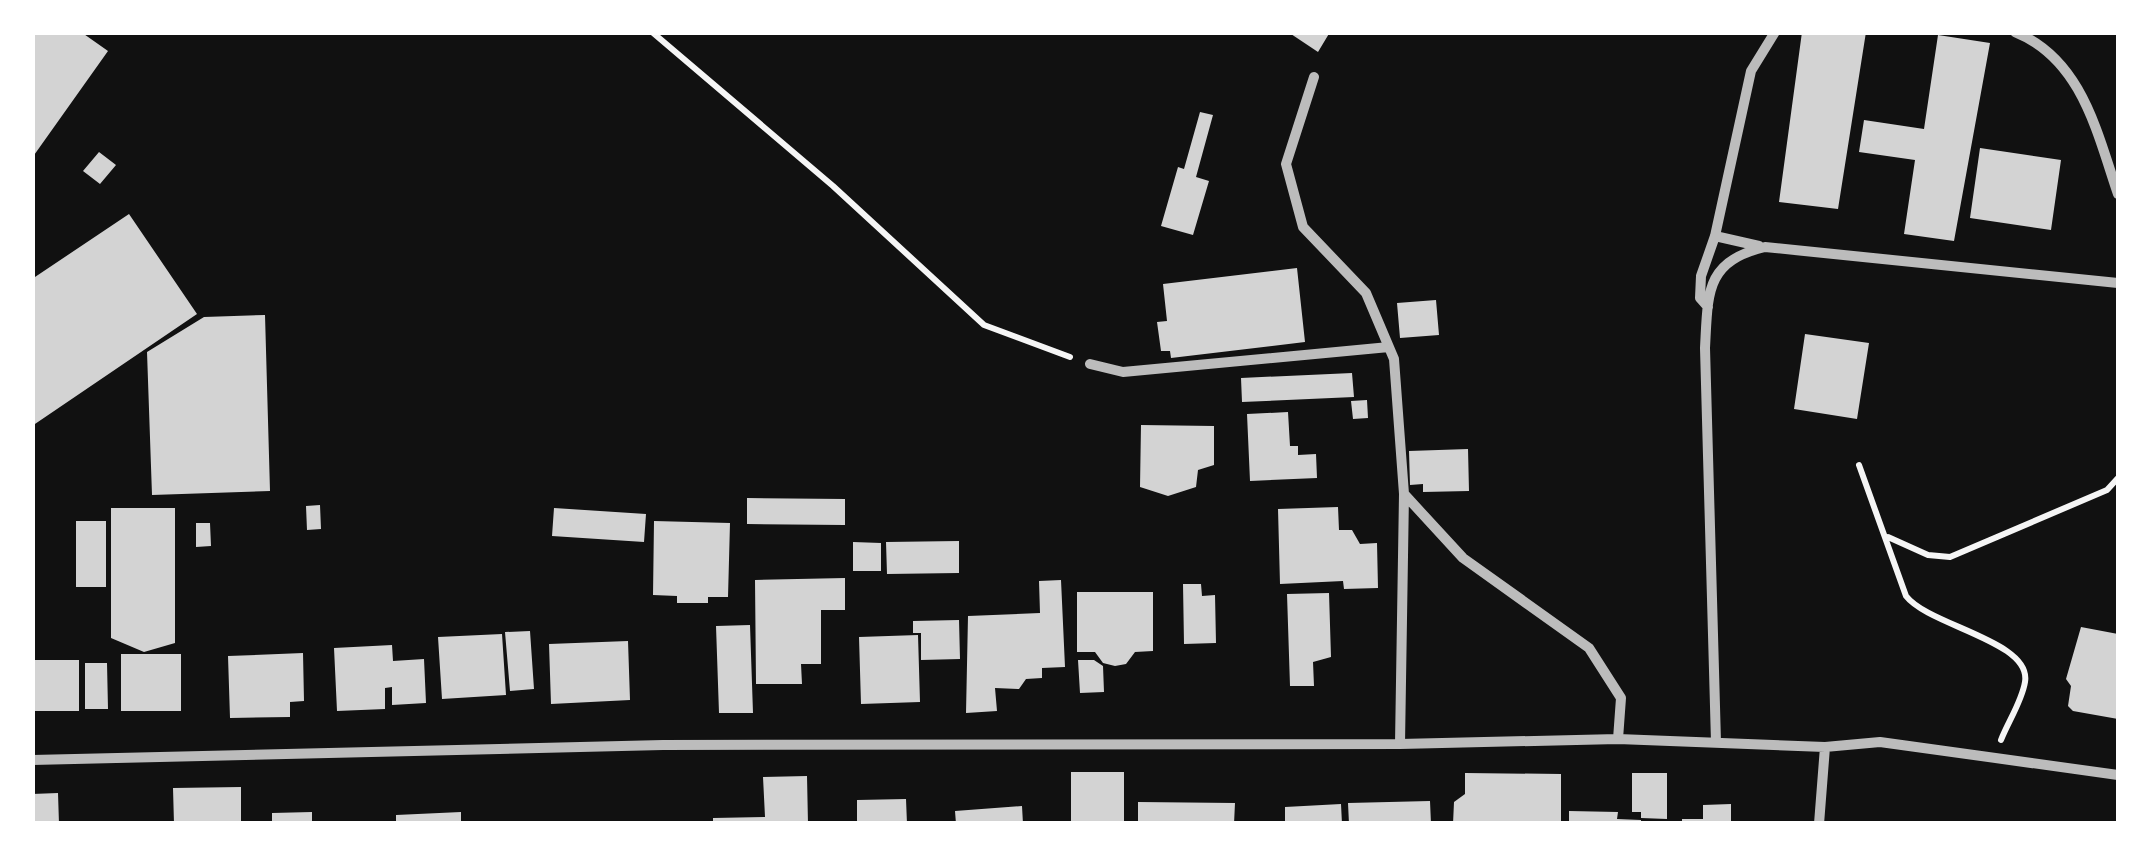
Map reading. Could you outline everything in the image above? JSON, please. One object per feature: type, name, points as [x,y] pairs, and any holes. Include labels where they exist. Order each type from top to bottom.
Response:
[{"type":"street","points":[[1708,307],[1700,298],[1701,276],[1716,236],[1750,70],[1775,32]]},
{"type":"street","points":[[2015,32],[2029,38],[2065,68],[2082,90],[2118,194]]},
{"type":"street","points":[[1314,76],[1286,164],[1303,227],[1366,293],[1394,359],[1404,494],[1400,744]]},
{"type":"street","points":[[1716,236],[1765,248],[2118,283]]},
{"type":"street","points":[[1716,742],[1708,307],[1722,264],[1738,253],[1765,248]]},
{"type":"street","points":[[1090,364],[1123,372],[1389,347]]},
{"type":"street","points":[[1404,494],[1463,558],[1589,648],[1621,698],[1618,738]]},
{"type":"street","points":[[32,760],[663,744],[1400,744],[1618,738],[1825,747],[1880,742],[2118,776]]},
{"type":"street","points":[[1819,824],[1825,747]]},
{"type":"path","points":[[652,32],[833,186],[984,325],[1090,364]]},
{"type":"path","points":[[1859,464],[1906,596],[1917,610],[2007,650],[2022,662],[2026,680],[1994,757]]},
{"type":"path","points":[[1888,537],[1928,555],[1950,557],[2107,490],[2118,478]]},
{"type":"building","points":[[32,32],[81,32],[108,51],[32,158]]},
{"type":"building","points":[[1288,32],[1330,32],[1318,52]]},
{"type":"building","points":[[1802,32],[1866,32],[1838,209],[1779,202]]},
{"type":"building","points":[[1938,35],[1990,43],[1954,241],[1904,234],[1915,160],[1859,152],[1864,120],[1924,129]]},
{"type":"building","points":[[1200,112],[1213,115],[1196,177],[1209,181],[1193,235],[1161,226],[1178,167],[1184,169]]},
{"type":"building","points":[[1980,148],[2061,160],[2051,230],[1970,218]]},
{"type":"building","points":[[99,152],[116,165],[100,184],[83,171]]},
{"type":"building","points":[[129,214],[197,314],[32,426],[32,279]]},
{"type":"building","points":[[1297,268],[1305,342],[1171,358],[1170,351],[1161,351],[1157,322],[1167,321],[1163,284]]},
{"type":"building","points":[[1436,300],[1439,335],[1400,338],[1397,303]]},
{"type":"building","points":[[265,315],[270,491],[152,495],[147,352],[204,317]]},
{"type":"building","points":[[1805,334],[1869,343],[1857,419],[1794,409]]},
{"type":"building","points":[[1352,373],[1354,397],[1242,402],[1241,378]]},
{"type":"building","points":[[1367,400],[1368,418],[1353,419],[1351,401]]},
{"type":"building","points":[[1288,412],[1290,446],[1298,446],[1298,455],[1316,454],[1317,478],[1250,481],[1247,414]]},
{"type":"building","points":[[1141,425],[1214,426],[1214,465],[1198,470],[1196,487],[1168,496],[1140,487]]},
{"type":"building","points":[[1468,449],[1469,491],[1423,492],[1423,484],[1410,485],[1409,451]]},
{"type":"building","points":[[747,498],[845,499],[845,525],[747,524]]},
{"type":"building","points":[[320,505],[321,529],[307,530],[306,506]]},
{"type":"building","points":[[1338,507],[1339,530],[1352,530],[1360,544],[1377,543],[1378,588],[1344,589],[1343,581],[1280,584],[1278,509]]},
{"type":"building","points":[[111,508],[175,508],[175,643],[144,652],[111,638]]},
{"type":"building","points":[[554,508],[646,514],[644,542],[552,536]]},
{"type":"building","points":[[76,521],[106,521],[106,587],[76,587]]},
{"type":"building","points":[[654,521],[730,523],[728,597],[708,597],[708,603],[677,603],[677,596],[653,595]]},
{"type":"building","points":[[196,523],[210,523],[211,546],[196,547]]},
{"type":"building","points":[[959,541],[959,573],[887,574],[886,542]]},
{"type":"building","points":[[853,542],[881,543],[881,571],[853,571]]},
{"type":"building","points":[[845,578],[845,610],[821,610],[821,664],[801,664],[802,684],[756,684],[755,580]]},
{"type":"building","points":[[1061,580],[1065,667],[1042,668],[1042,678],[1026,679],[1019,689],[995,688],[997,711],[966,713],[968,616],[1040,613],[1039,581]]},
{"type":"building","points":[[1183,584],[1201,584],[1202,596],[1215,595],[1216,643],[1184,644]]},
{"type":"building","points":[[1077,592],[1153,592],[1153,651],[1135,652],[1126,664],[1115,666],[1103,663],[1095,652],[1077,652]]},
{"type":"building","points":[[1329,593],[1331,657],[1313,662],[1314,686],[1290,686],[1287,594]]},
{"type":"building","points":[[959,620],[960,659],[921,660],[921,633],[913,633],[913,621]]},
{"type":"building","points":[[750,625],[753,713],[719,713],[716,626]]},
{"type":"building","points":[[2081,627],[2118,634],[2118,719],[2073,711],[2068,706],[2071,686],[2066,679]]},
{"type":"building","points":[[530,631],[534,689],[510,691],[505,632]]},
{"type":"building","points":[[502,634],[506,695],[442,699],[438,637]]},
{"type":"building","points":[[918,635],[920,702],[861,704],[859,637]]},
{"type":"building","points":[[628,641],[630,700],[551,704],[549,644]]},
{"type":"building","points":[[392,645],[393,661],[424,659],[426,703],[392,705],[392,687],[385,688],[385,709],[337,711],[334,648]]},
{"type":"building","points":[[303,653],[304,701],[290,702],[290,717],[230,718],[228,656]]},
{"type":"building","points":[[121,654],[181,654],[181,711],[121,711]]},
{"type":"building","points":[[32,660],[79,660],[79,711],[32,711]]},
{"type":"building","points":[[1078,660],[1094,660],[1103,666],[1104,692],[1080,693]]},
{"type":"building","points":[[85,663],[107,663],[108,709],[85,709]]},
{"type":"building","points":[[1071,772],[1124,772],[1124,824],[1071,824]]},
{"type":"building","points":[[1465,773],[1561,774],[1561,824],[1453,824],[1454,802],[1465,794]]},
{"type":"building","points":[[1632,773],[1667,773],[1667,819],[1641,818],[1641,812],[1632,812]]},
{"type":"building","points":[[807,776],[808,824],[713,824],[713,818],[765,817],[763,777]]},
{"type":"building","points":[[241,787],[241,824],[174,824],[173,788]]},
{"type":"building","points":[[58,793],[59,824],[32,824],[32,794]]},
{"type":"building","points":[[906,799],[907,824],[857,824],[857,800]]},
{"type":"building","points":[[1430,801],[1431,824],[1349,824],[1348,803]]},
{"type":"building","points":[[1138,802],[1235,803],[1234,824],[1138,824]]},
{"type":"building","points":[[1341,804],[1342,824],[1285,824],[1285,807]]},
{"type":"building","points":[[1731,804],[1731,824],[1682,824],[1682,819],[1703,819],[1703,805]]},
{"type":"building","points":[[1022,806],[1023,824],[956,824],[955,811]]},
{"type":"building","points":[[1569,811],[1618,812],[1617,819],[1641,820],[1641,824],[1569,824]]},
{"type":"building","points":[[312,812],[312,824],[272,824],[272,813]]},
{"type":"building","points":[[461,812],[461,824],[396,824],[396,815]]}]
